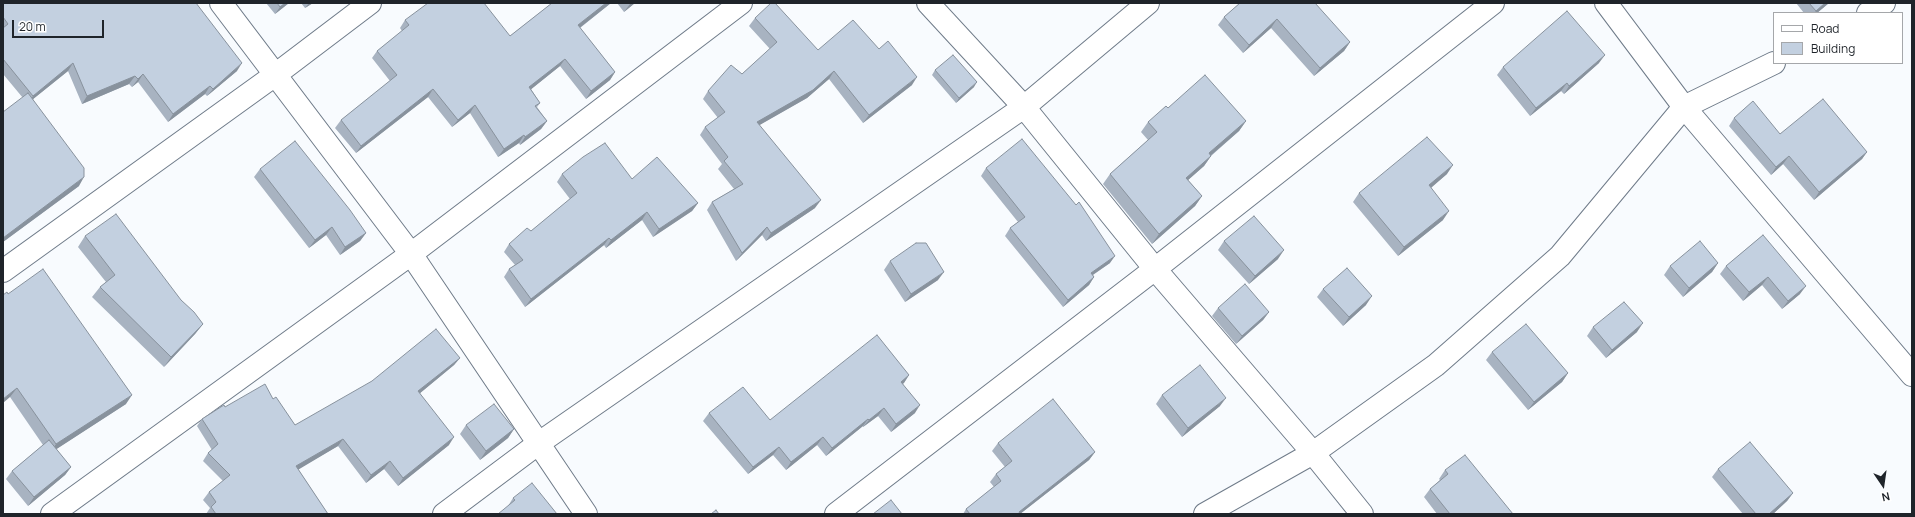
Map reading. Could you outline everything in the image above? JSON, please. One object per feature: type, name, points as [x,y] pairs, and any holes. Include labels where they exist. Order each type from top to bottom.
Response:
[{"type":"street","points":[[221,3],[411,254],[586,514]]},
{"type":"street","points":[[3,271],[275,75],[370,3]]},
{"type":"street","points":[[52,514],[411,254],[741,3]]},
{"type":"street","points":[[928,3],[1024,107],[1155,269],[1314,453],[1362,514]]},
{"type":"street","points":[[444,514],[539,444],[1024,107],[1148,3]]},
{"type":"street","points":[[836,514],[1155,269],[1494,3]]},
{"type":"street","points":[[1606,3],[1684,107],[1912,375]]},
{"type":"street","points":[[1870,12],[1884,3]]},
{"type":"street","points":[[1205,514],[1314,453],[1436,365],[1560,256],[1684,107],[1773,63]]},
{"type":"building","points":[[3,3],[196,3],[242,63],[213,89],[210,86],[173,114],[143,74],[138,79],[135,76],[87,96],[73,63],[33,96],[3,59],[3,28],[8,24],[3,17]]},
{"type":"building","points":[[277,3],[285,3],[280,7]]},
{"type":"building","points":[[428,3],[484,3],[510,36],[552,3],[606,3],[578,25],[615,72],[591,91],[565,59],[529,87],[540,103],[535,106],[547,121],[525,137],[524,135],[504,149],[475,105],[458,120],[433,89],[361,146],[341,120],[397,75],[377,51],[409,25],[405,20]]},
{"type":"building","points":[[771,3],[775,3],[818,50],[853,20],[879,49],[888,41],[917,77],[869,115],[834,71],[813,90],[757,122],[821,200],[771,233],[767,227],[742,253],[712,202],[743,184],[724,161],[728,157],[705,127],[725,112],[708,91],[731,65],[742,74],[777,42],[755,18]]},
{"type":"building","points":[[1240,3],[1315,3],[1350,42],[1320,68],[1277,19],[1249,45],[1224,17]]},
{"type":"building","points":[[1809,3],[1825,3],[1816,11]]},
{"type":"building","points":[[1567,11],[1605,55],[1569,86],[1567,83],[1536,108],[1503,67]]},
{"type":"building","points":[[953,55],[977,82],[959,98],[935,70]]},
{"type":"building","points":[[1205,75],[1246,121],[1209,153],[1211,156],[1186,178],[1202,196],[1159,234],[1110,174],[1157,132],[1148,122],[1166,106],[1168,108]]},
{"type":"building","points":[[28,93],[84,168],[84,177],[3,238],[3,112]]},
{"type":"building","points":[[1823,99],[1867,152],[1819,192],[1789,156],[1776,167],[1734,118],[1753,101],[1780,134]]},
{"type":"building","points":[[1427,137],[1453,165],[1429,185],[1449,211],[1404,247],[1359,193]]},
{"type":"building","points":[[1022,139],[1076,205],[1079,202],[1115,256],[1091,273],[1094,277],[1068,300],[1010,228],[1025,217],[986,168]]},
{"type":"building","points":[[295,141],[350,210],[366,233],[345,247],[332,227],[315,240],[260,169]]},
{"type":"building","points":[[605,143],[632,179],[657,157],[698,203],[659,229],[647,212],[611,240],[609,238],[531,299],[509,269],[523,260],[509,244],[527,228],[531,231],[577,193],[562,174],[583,157]]},
{"type":"building","points":[[116,214],[181,300],[194,312],[203,324],[171,357],[100,287],[115,275],[85,236]]},
{"type":"building","points":[[1254,216],[1284,250],[1255,276],[1224,241]]},
{"type":"building","points":[[1763,235],[1806,286],[1788,301],[1768,277],[1749,292],[1726,266]]},
{"type":"building","points":[[1700,241],[1718,263],[1689,288],[1670,266]]},
{"type":"building","points":[[916,243],[926,243],[944,272],[911,294],[890,261]]},
{"type":"building","points":[[1347,268],[1372,296],[1349,317],[1323,289]]},
{"type":"building","points":[[43,269],[132,395],[56,444],[17,388],[3,399],[3,295],[7,292],[8,294]]},
{"type":"building","points":[[1245,284],[1269,312],[1242,336],[1218,308]]},
{"type":"building","points":[[1624,302],[1643,323],[1612,350],[1593,327]]},
{"type":"building","points":[[1526,324],[1568,373],[1534,402],[1492,352]]},
{"type":"building","points":[[436,329],[460,358],[418,391],[454,437],[403,478],[390,461],[371,475],[343,439],[296,466],[328,514],[216,514],[211,507],[216,502],[209,492],[230,475],[208,453],[218,444],[202,419],[224,405],[225,407],[265,384],[273,399],[276,397],[295,425],[372,381]]},
{"type":"building","points":[[877,335],[909,375],[901,382],[920,405],[896,424],[884,408],[832,448],[823,437],[791,462],[779,447],[753,467],[709,413],[743,387],[770,420]]},
{"type":"building","points":[[1200,365],[1226,398],[1188,428],[1162,395]]},
{"type":"building","points":[[1053,399],[1095,452],[1019,512],[1020,514],[970,514],[966,509],[1001,481],[996,474],[1012,461],[998,443]]},
{"type":"building","points":[[494,404],[514,429],[486,451],[466,425]]},
{"type":"building","points":[[49,440],[71,467],[34,497],[12,471]]},
{"type":"building","points":[[1750,442],[1793,493],[1769,514],[1756,514],[1718,469]]},
{"type":"building","points":[[1465,455],[1513,514],[1450,514],[1430,489],[1448,474],[1445,470]]},
{"type":"building","points":[[532,483],[557,514],[498,514],[515,500],[513,498]]},
{"type":"building","points":[[891,500],[902,514],[873,514]]},
{"type":"building","points":[[716,510],[719,514],[711,514]]}]
